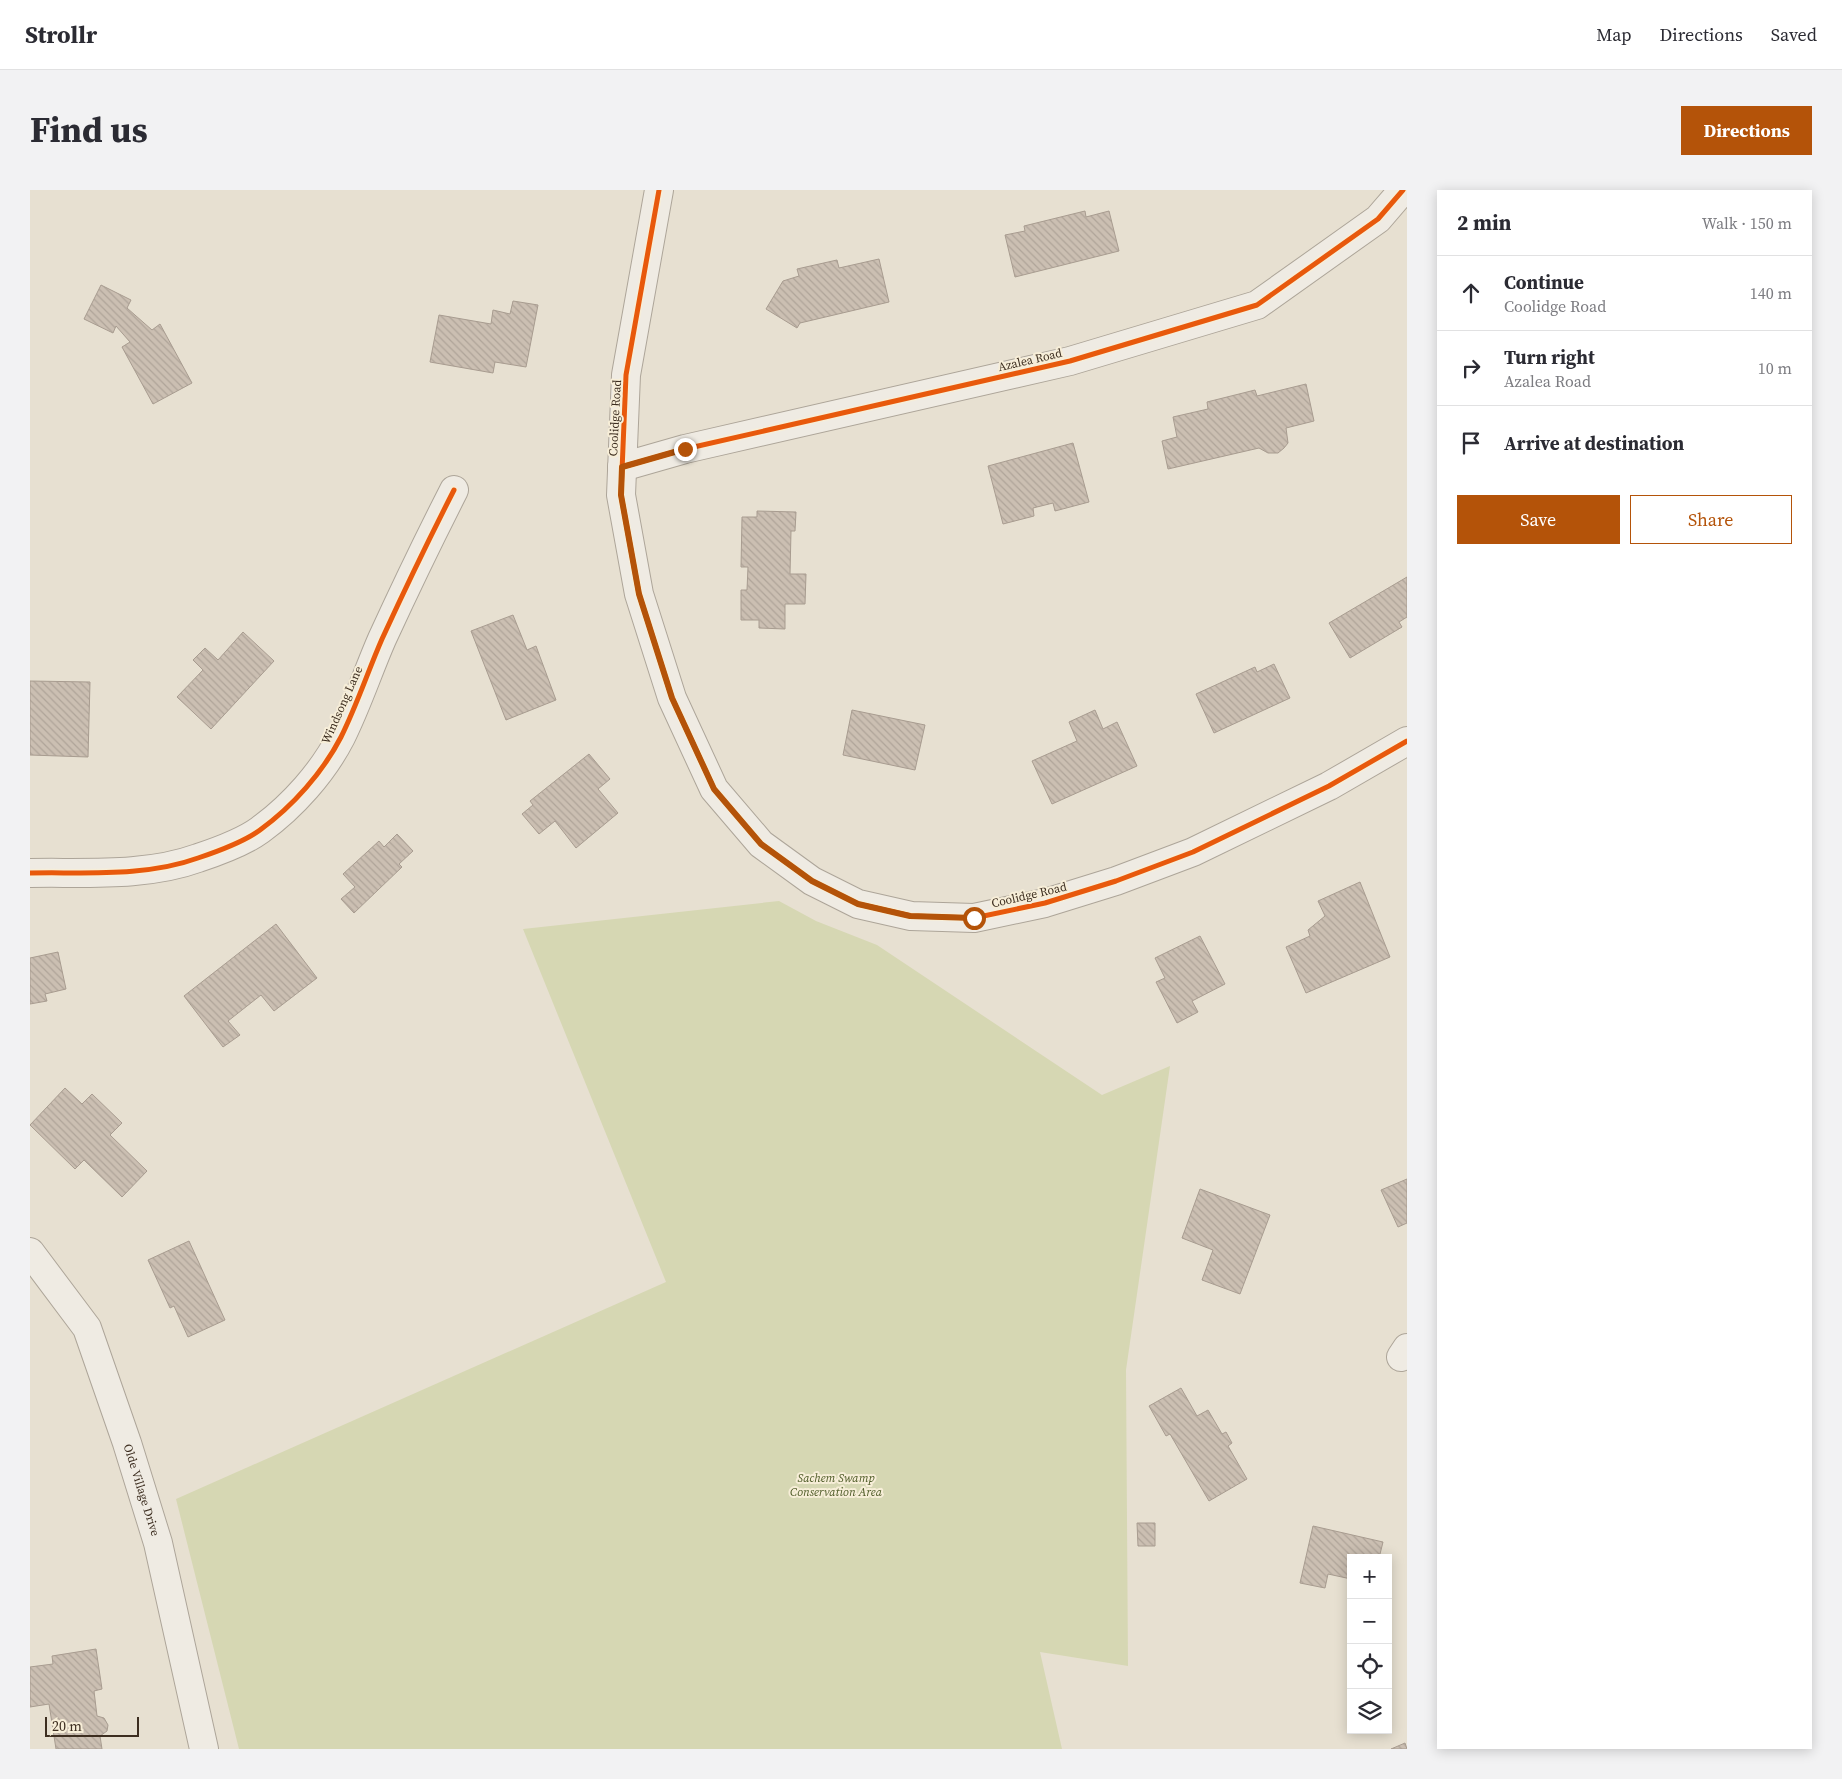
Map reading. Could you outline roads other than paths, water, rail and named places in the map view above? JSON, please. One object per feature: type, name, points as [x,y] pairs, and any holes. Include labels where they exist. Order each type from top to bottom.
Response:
[{"type":"street","name":"Coolidge Road","points":[[659,190],[626,375],[621,495],[639,594],[672,698],[714,789],[761,844],[812,881],[858,904],[910,916],[974,918],[1045,903],[1116,881],[1193,852],[1329,786],[1407,741]]},
{"type":"street","name":"Azalea Road","points":[[622,467],[685,449],[1070,361],[1257,305],[1378,218],[1403,190]]},
{"type":"street","name":"Windsong Lane","points":[[30,874],[135,870],[198,859],[259,831],[284,810],[308,786],[325,763],[341,736],[411,575],[454,490]]},
{"type":"street","name":"Olde Village Drive","points":[[30,1252],[87,1328],[127,1443],[158,1543],[204,1749]]},
{"type":"park label","name":"Sachem Swamp Conservation Area","points":[[836,1485]]}]
